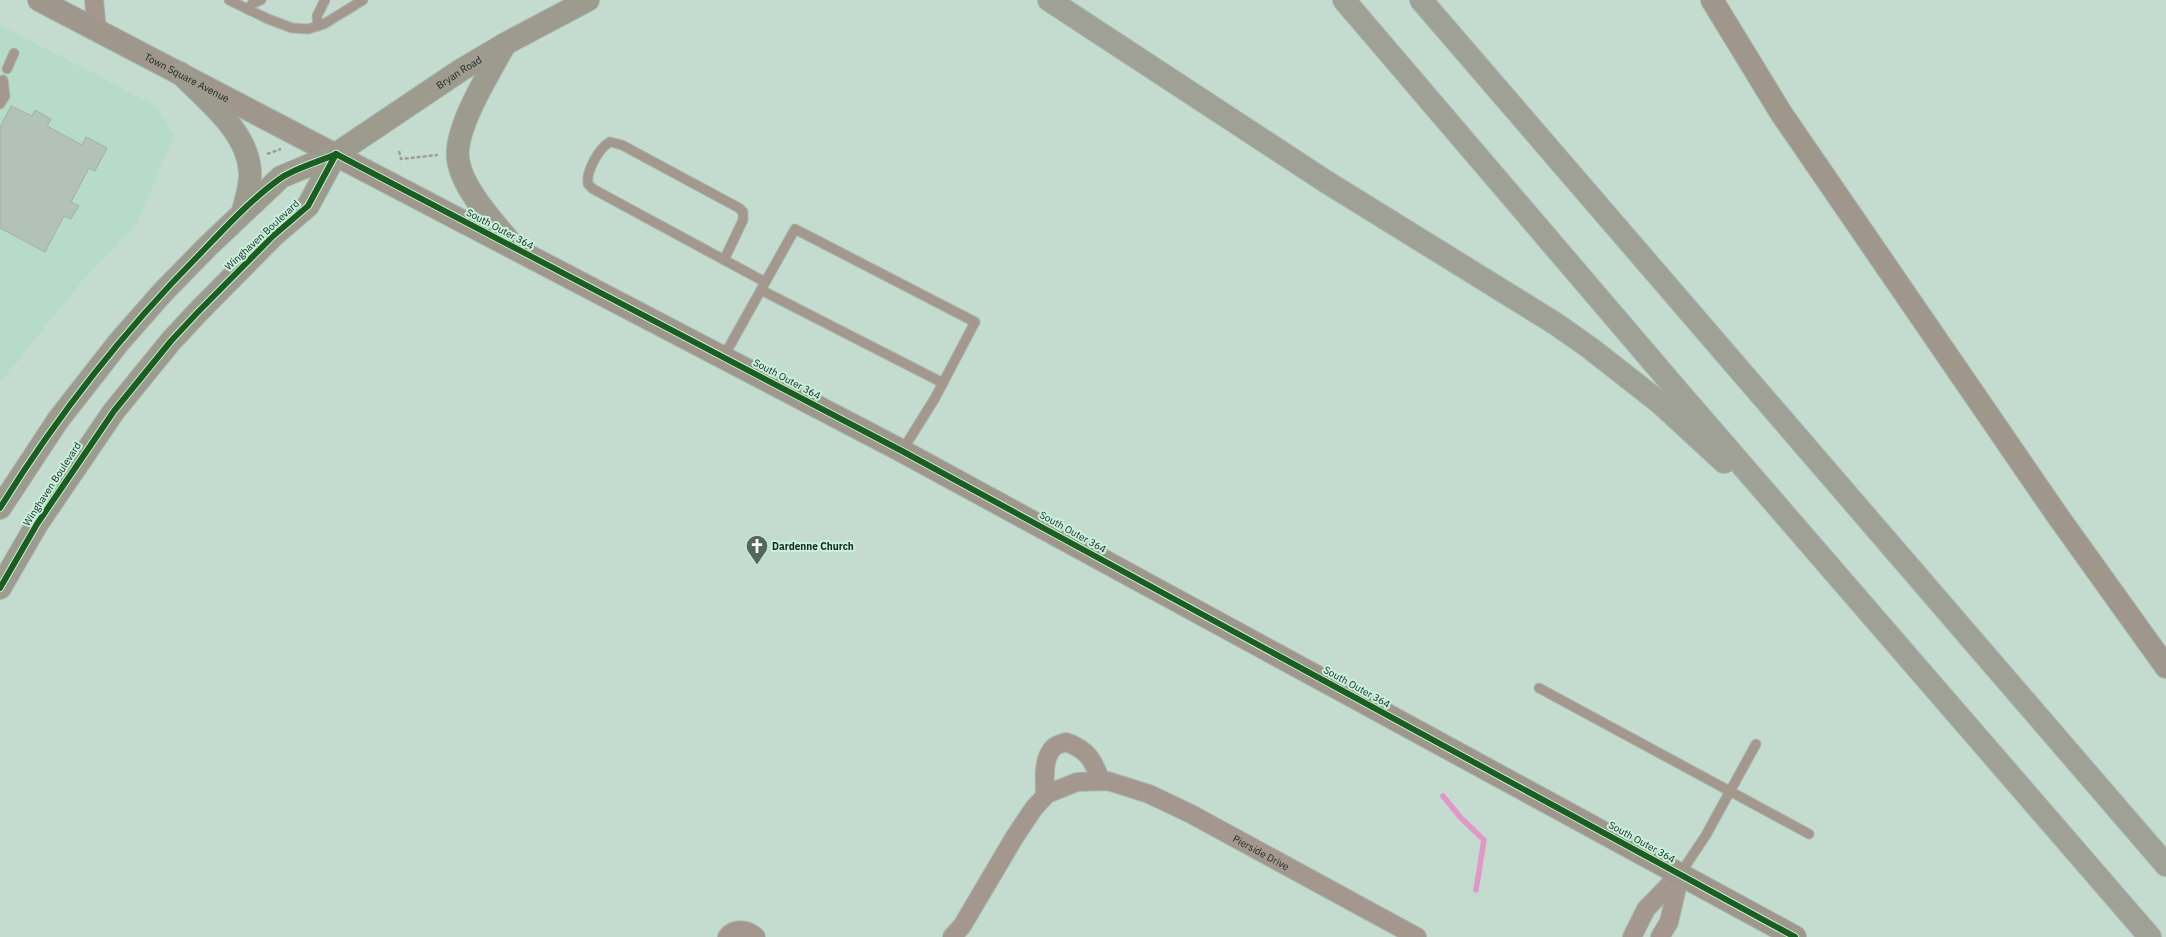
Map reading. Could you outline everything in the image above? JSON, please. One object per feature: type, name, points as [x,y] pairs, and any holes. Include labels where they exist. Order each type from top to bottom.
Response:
[{"type":"highway","points":[[1049,0],[1324,181],[1486,280],[1590,348],[1659,402],[1792,522]]},
{"type":"highway","points":[[1344,0],[2150,937]]},
{"type":"highway","points":[[1421,0],[2166,865]]},
{"type":"main road","name":"Bryan Road","points":[[336,154],[408,104],[505,44],[588,0]]},
{"type":"main road","points":[[505,44],[472,106],[460,137],[458,158],[464,178],[477,199],[515,248]]},
{"type":"main road","points":[[180,73],[236,133],[245,150],[250,172],[248,191],[243,211]]},
{"type":"main road","points":[[0,508],[58,420],[119,342],[163,292],[243,211],[281,177],[336,154]]},
{"type":"main road","name":"Winghaven Boulevard","points":[[0,588],[37,524],[114,411],[166,347],[197,313],[273,236],[308,206],[336,154]]},
{"type":"street","name":"Town Square Avenue","points":[[40,0],[336,154]]},
{"type":"street","points":[[94,0],[97,30]]},
{"type":"street","points":[[1712,0],[1781,113],[2062,521],[2166,667]]},
{"type":"street","name":"South Outer 364","points":[[336,154],[724,356],[902,451],[1795,937]]},
{"type":"street","points":[[1045,796],[1044,774],[1047,760],[1054,747],[1066,742],[1080,747],[1090,757],[1095,765],[1101,781]]},
{"type":"street","name":"Pierside Drive","points":[[952,937],[962,926],[1014,838],[1034,808],[1045,796],[1077,782],[1108,781],[1149,794],[1191,814],[1417,937]]},
{"type":"street","points":[[1632,937],[1646,909],[1680,874]]},
{"type":"street","points":[[1660,937],[1669,922],[1680,874]]},
{"type":"street","points":[[727,937],[737,930],[747,930],[756,937]]},
{"type":"lane","points":[[229,0],[268,19],[292,28],[308,29],[318,26],[363,0]]},
{"type":"lane","points":[[249,10],[252,4],[262,0]]},
{"type":"lane","points":[[318,26],[317,16],[325,0]]},
{"type":"lane","points":[[7,68],[14,53]]},
{"type":"lane","points":[[0,104],[4,96],[3,80]]},
{"type":"lane","points":[[724,260],[743,220],[744,216],[739,208],[622,145],[610,142],[602,148],[588,173],[588,184],[593,189],[724,260],[763,286],[943,384]]},
{"type":"lane","points":[[724,356],[795,229],[975,322],[943,384],[902,451]]},
{"type":"lane","points":[[1539,688],[1809,834]]},
{"type":"lane","points":[[1680,874],[1706,835],[1756,744]]},
{"type":"path","points":[[266,154],[280,151],[282,147]]},
{"type":"path","points":[[399,151],[401,160],[444,154]]},
{"type":"shaded area","points":[[0,25],[156,106],[174,136],[137,223],[81,282],[0,382]]},
{"type":"building","points":[[11,106],[32,116],[35,110],[51,119],[47,126],[82,145],[86,137],[107,148],[95,171],[89,168],[71,202],[79,206],[71,219],[64,216],[45,252],[0,228],[0,127]]},
{"type":"waterway","points":[[1443,796],[1460,817],[1484,840],[1476,890]]},
{"type":"cycle path","points":[[336,154],[902,451],[1795,937]]},
{"type":"cycle path","points":[[0,508],[44,440],[92,376],[171,284],[238,215],[270,186],[293,171],[336,154]]},
{"type":"cycle path","points":[[0,588],[37,524],[114,411],[171,341],[197,313],[273,236],[308,206],[336,154]]},
{"type":"place","name":"Dardenne Church","points":[[757,566]]}]
